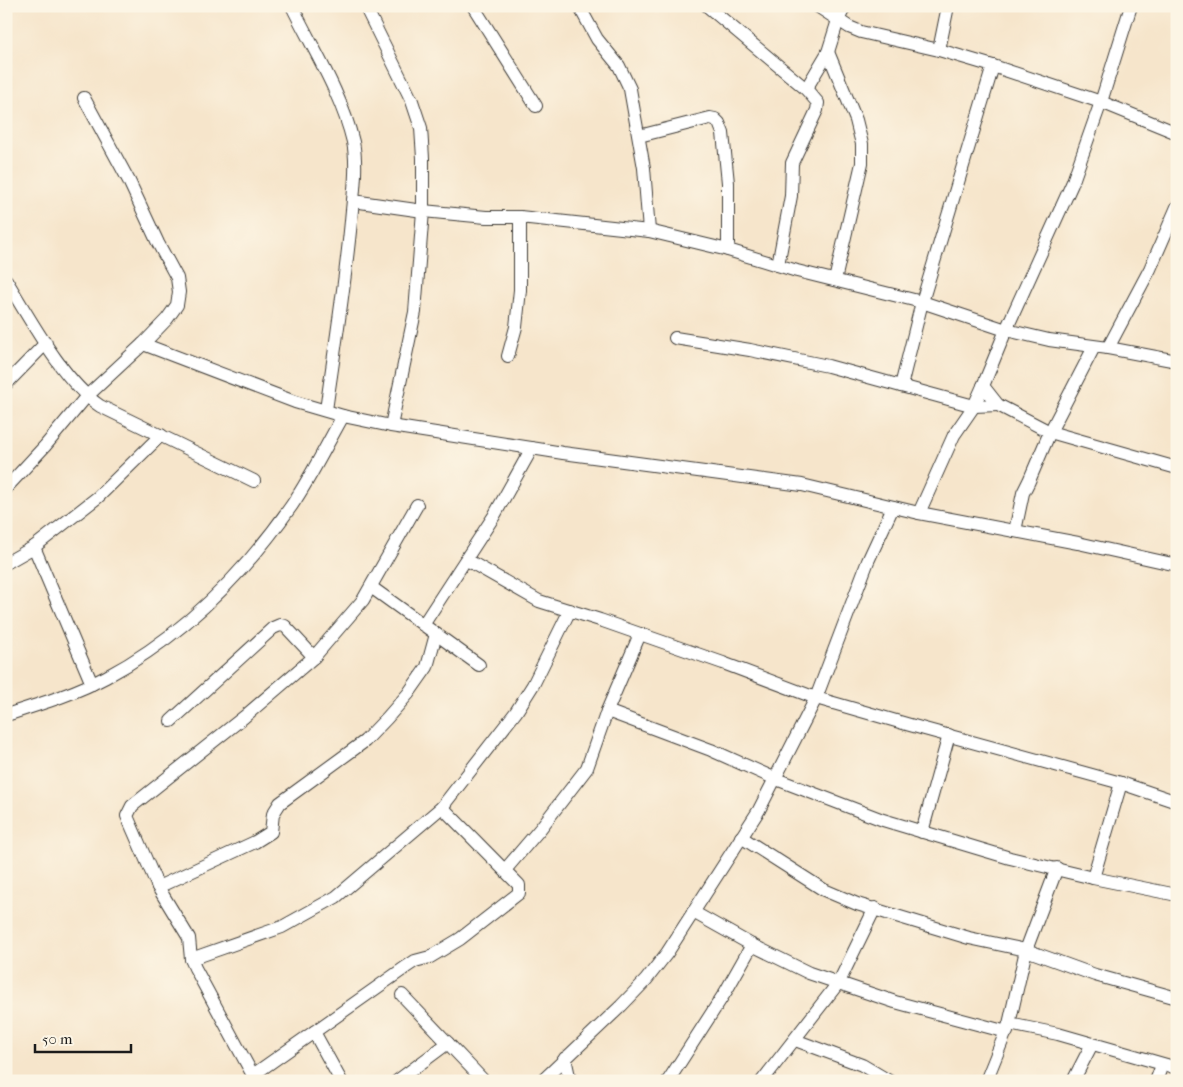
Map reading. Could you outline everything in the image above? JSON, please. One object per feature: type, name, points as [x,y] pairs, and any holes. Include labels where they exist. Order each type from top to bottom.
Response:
[{"type":"street","points":[[292,6],[330,82],[347,122],[353,143],[355,172],[345,281],[326,410]]},
{"type":"street","points":[[365,6],[412,101],[421,128],[423,158],[423,211],[415,312],[391,426]]},
{"type":"street","points":[[473,6],[536,106]]},
{"type":"street","points":[[579,6],[597,39],[619,66],[630,89],[644,168],[649,231]]},
{"type":"street","points":[[707,6],[806,89],[816,100],[818,106],[792,162],[792,196],[778,265]]},
{"type":"street","points":[[817,6],[861,32],[939,50],[993,66],[1101,102],[1177,133]]},
{"type":"street","points":[[806,89],[828,52],[838,20],[845,6]]},
{"type":"street","points":[[939,50],[948,6]]},
{"type":"street","points":[[919,513],[954,435],[974,406],[1072,184],[1101,102],[1131,6]]},
{"type":"street","points":[[828,52],[856,120],[862,144],[862,163],[836,280]]},
{"type":"street","points":[[901,386],[922,302],[993,66]]},
{"type":"street","points":[[6,488],[45,446],[86,397],[143,344],[167,319],[177,305],[179,292],[177,278],[158,243],[129,181],[84,98]]},
{"type":"street","points":[[639,136],[710,118],[715,119],[719,123],[723,133],[728,183],[728,250]]},
{"type":"street","points":[[353,201],[423,211],[486,217],[520,216],[649,231],[922,302],[1006,330],[1049,340],[1108,348],[1177,361]]},
{"type":"street","points":[[1108,348],[1150,269],[1177,207]]},
{"type":"street","points":[[508,356],[516,327],[520,290],[520,216]]},
{"type":"street","points":[[6,280],[46,342],[86,397],[100,406],[254,481]]},
{"type":"street","points":[[675,338],[750,350],[828,366],[974,406],[998,404]]},
{"type":"street","points":[[6,384],[46,342]]},
{"type":"street","points":[[143,344],[295,402],[344,416],[391,426],[532,448],[802,485],[919,513],[1177,565]]},
{"type":"street","points":[[1015,531],[1023,493],[1050,432],[1094,347]]},
{"type":"street","points":[[983,386],[998,404],[1050,432],[1177,468]]},
{"type":"street","points":[[6,715],[92,684],[142,655],[181,628],[216,596],[258,549],[292,505],[344,416]]},
{"type":"street","points":[[6,563],[34,546],[98,497],[161,435]]},
{"type":"street","points":[[423,625],[467,560],[532,448]]},
{"type":"street","points":[[417,505],[363,600],[314,656],[244,717],[128,811],[127,816],[158,887],[189,938],[191,959],[195,968],[254,1078],[314,1032],[406,967],[415,961],[430,957],[460,939],[516,896],[520,890],[519,885],[442,807]]},
{"type":"street","points":[[542,1081],[646,980],[667,953],[759,810],[816,698],[868,561],[893,507]]},
{"type":"street","points":[[34,546],[92,684]]},
{"type":"street","points":[[467,560],[539,601],[640,634],[816,698],[910,726],[1121,783],[1177,802]]},
{"type":"street","points":[[371,587],[479,665]]},
{"type":"street","points":[[191,959],[282,927],[336,897],[442,807],[516,712],[536,678],[570,610]]},
{"type":"street","points":[[171,721],[273,628],[280,625],[284,626],[314,656]]},
{"type":"street","points":[[158,887],[255,842],[271,832],[273,814],[280,803],[365,741],[408,694],[427,667],[436,634]]},
{"type":"street","points":[[505,870],[540,829],[587,768],[640,634]]},
{"type":"street","points":[[608,711],[711,750],[776,779],[883,820],[1010,858],[1093,878],[1177,895]]},
{"type":"street","points":[[922,832],[949,735]]},
{"type":"street","points":[[1093,878],[1121,783]]},
{"type":"street","points":[[741,837],[824,890],[857,904],[876,908],[969,938],[1026,950],[1095,975],[1177,997]]},
{"type":"street","points":[[986,1081],[1008,1028],[1026,950],[1057,868]]},
{"type":"street","points":[[762,1081],[839,982],[876,908]]},
{"type":"street","points":[[693,912],[752,945],[809,973],[895,1002],[1008,1028],[1058,1034],[1177,1068]]},
{"type":"street","points":[[668,1081],[726,991],[752,945]]},
{"type":"street","points":[[402,995],[484,1081]]},
{"type":"street","points":[[314,1032],[341,1081]]},
{"type":"street","points":[[795,1040],[862,1065],[889,1081]]},
{"type":"street","points":[[397,1081],[448,1043]]},
{"type":"street","points":[[1073,1081],[1092,1044]]},
{"type":"street","points":[[565,1058],[570,1081]]},
{"type":"street","points":[[1156,1081],[1162,1065]]}]
